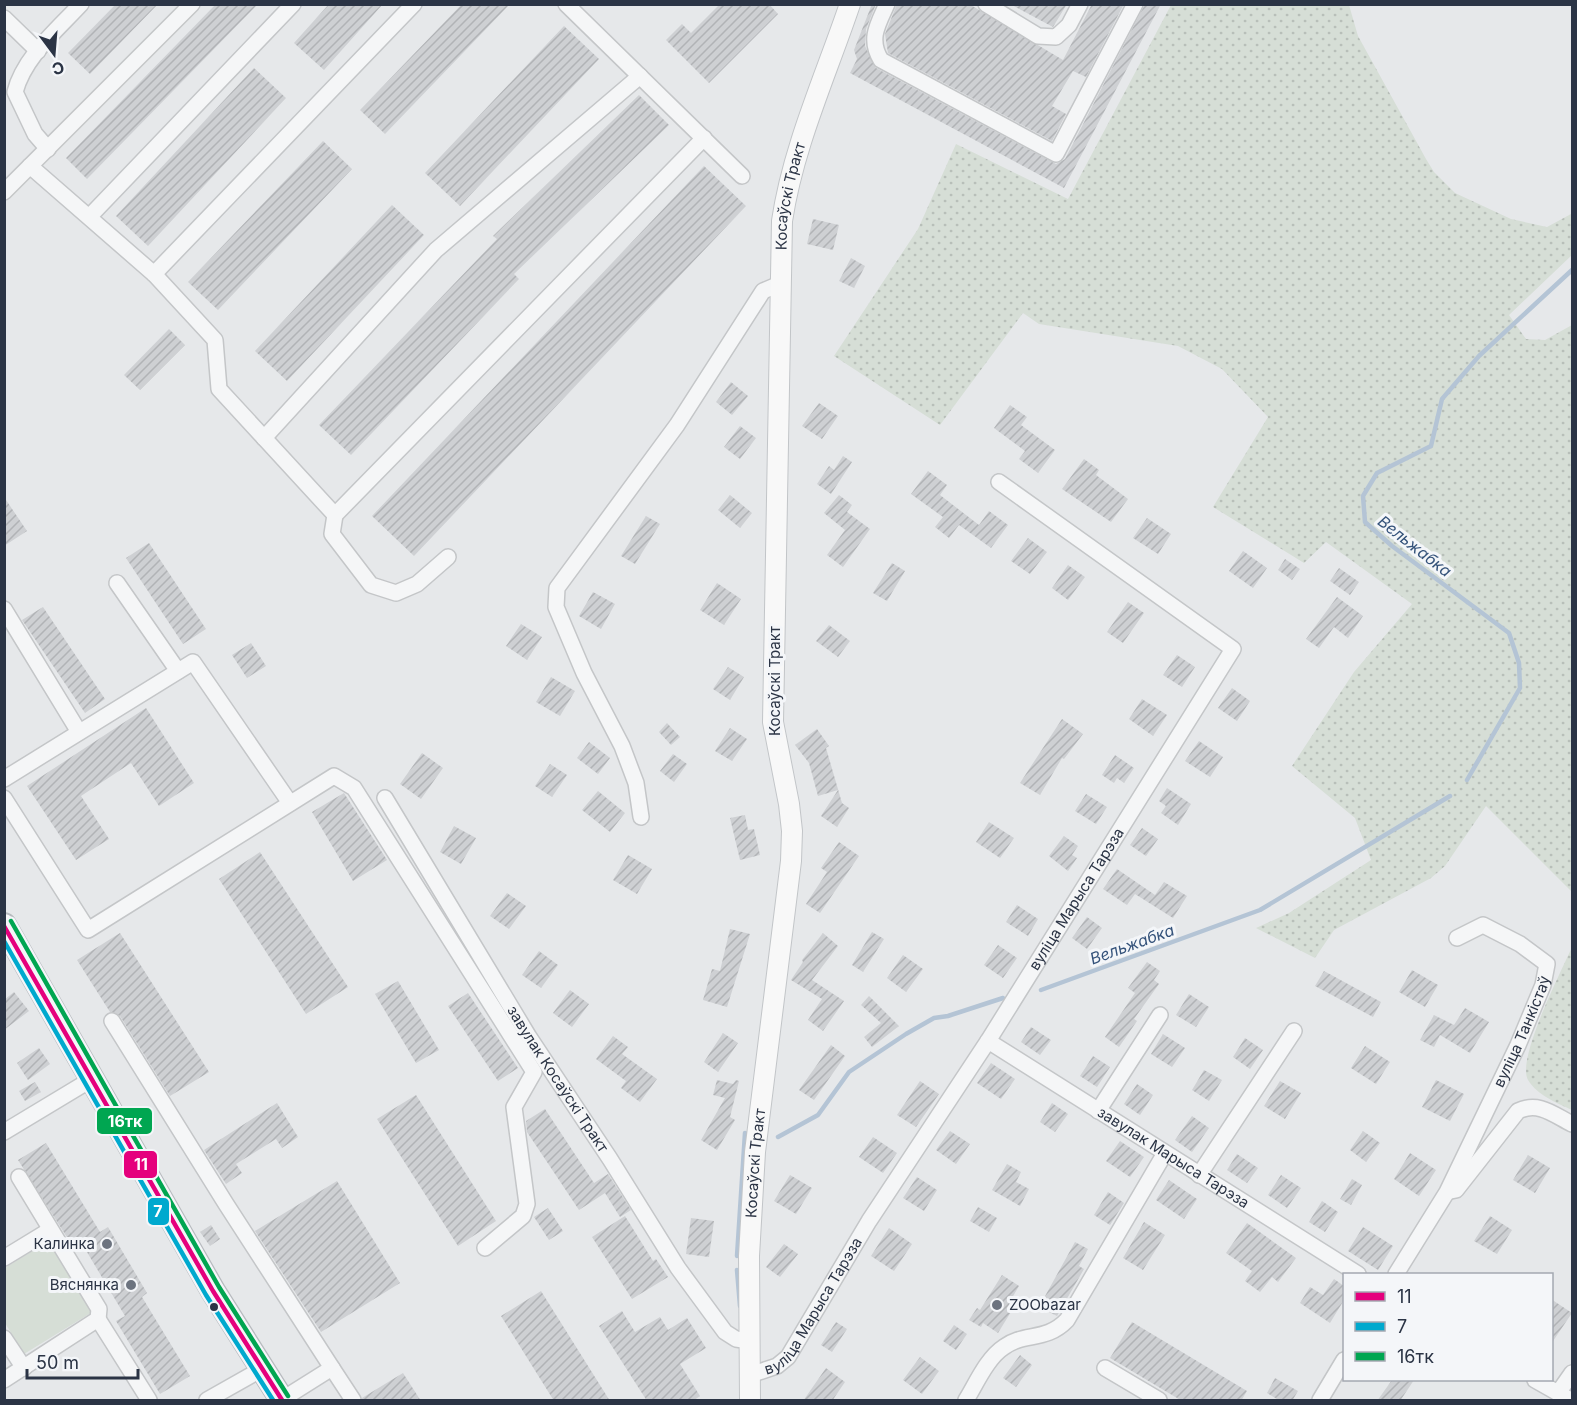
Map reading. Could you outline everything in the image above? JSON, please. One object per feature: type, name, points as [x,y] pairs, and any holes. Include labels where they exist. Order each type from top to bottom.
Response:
[{"type":"highway","points":[[4,925],[213,1291],[282,1400]]},
{"type":"main road","name":"Косаўскі Тракт","points":[[750,1401],[750,1256],[755,1152],[791,861],[792,831],[773,722],[782,221],[785,197],[850,4]]},
{"type":"street","points":[[48,149],[35,134],[15,92],[19,77],[38,51],[81,4]]},
{"type":"street","points":[[4,192],[192,4]]},
{"type":"street","points":[[90,216],[293,4]]},
{"type":"street","points":[[154,274],[414,4]]},
{"type":"street","points":[[566,4],[742,176]]},
{"type":"street","points":[[887,4],[875,29],[873,39],[881,60],[1056,154],[1135,4]]},
{"type":"street","points":[[986,4],[1009,11],[1038,36],[1056,37],[1069,25],[1080,4]]},
{"type":"street","points":[[4,18],[38,51]]},
{"type":"street","points":[[264,438],[436,250],[640,76]]},
{"type":"street","points":[[448,557],[417,584],[396,593],[370,585],[332,534],[335,515],[704,138]]},
{"type":"street","points":[[30,166],[154,274],[215,340],[219,389],[335,515]]},
{"type":"street","points":[[641,818],[636,783],[622,746],[584,673],[556,607],[557,588],[677,425],[763,291],[782,283]]},
{"type":"street","name":"вуліца Марыса Тарэза","points":[[750,1375],[777,1366],[788,1357],[869,1221],[988,1041],[1233,649],[999,482]]},
{"type":"street","points":[[117,583],[178,671]]},
{"type":"street","points":[[4,609],[79,732]]},
{"type":"street","points":[[4,779],[193,662],[290,803]]},
{"type":"street","points":[[4,798],[88,930],[334,776],[354,788],[534,1072],[514,1107],[527,1204],[523,1216],[485,1248]]},
{"type":"street","name":"завулак Косаўскі Тракт","points":[[385,798],[529,1037],[610,1159],[678,1268],[725,1332],[736,1339],[750,1341]]},
{"type":"street","name":"вуліца Танкістаў","points":[[1397,1273],[1447,1192],[1522,1035],[1543,985],[1547,964],[1520,944],[1483,925],[1456,938]]},
{"type":"street","points":[[1098,1111],[1160,1015]]},
{"type":"street","points":[[112,1021],[353,1401]]},
{"type":"street","points":[[1199,1175],[1294,1031]]},
{"type":"street","name":"завулак Марыса Тарэза","points":[[988,1041],[1355,1273]]},
{"type":"street","points":[[4,1132],[92,1079]]},
{"type":"street","name":"вуліца Танкістаў","points":[[1447,1192],[1456,1190],[1518,1111],[1528,1106],[1540,1107],[1572,1124]]},
{"type":"street","points":[[966,1401],[996,1354],[1005,1345],[1058,1331],[1067,1320],[1165,1153]]},
{"type":"street","points":[[19,1177],[99,1309],[98,1319],[149,1401]]},
{"type":"street","points":[[4,1258],[50,1230]]},
{"type":"street","points":[[4,1380],[98,1319]]},
{"type":"street","points":[[4,1338],[24,1368]]},
{"type":"street","points":[[1320,1401],[1343,1362]]},
{"type":"street","points":[[207,1401],[262,1368]]},
{"type":"street","points":[[282,1400],[332,1368]]},
{"type":"street","points":[[1105,1368],[1159,1401]]},
{"type":"street","points":[[1536,1381],[1564,1397],[1572,1373]]},
{"type":"shaded area","points":[[1171,5],[1349,5],[1358,36],[1426,159],[1434,172],[1455,193],[1511,219],[1547,227],[1571,214],[1572,206],[1572,255],[1509,315],[1526,339],[1545,340],[1572,325],[1572,892],[1486,806],[1445,866],[1431,878],[1334,930],[1315,958],[1256,928],[1289,913],[1371,860],[1355,818],[1292,766],[1354,672],[1412,604],[1326,542],[1304,563],[1213,507],[1268,417],[1222,369],[1178,346],[1039,324],[1023,313],[940,425],[834,356],[918,229],[956,144],[1068,199]]},
{"type":"shaded area","points":[[1572,947],[1572,1110],[1537,1090],[1528,1080],[1526,1069],[1534,1035]]},
{"type":"shaded area","points":[[50,1240],[94,1311],[24,1354],[5,1323],[5,1268]]},
{"type":"building","points":[[116,4],[158,4],[90,74],[68,53]]},
{"type":"building","points":[[216,4],[258,4],[87,179],[66,158]]},
{"type":"building","points":[[329,4],[383,4],[324,70],[294,43]]},
{"type":"building","points":[[462,4],[510,4],[385,134],[360,110]]},
{"type":"building","points":[[720,4],[769,4],[778,14],[709,83],[666,40],[682,24],[691,33]]},
{"type":"building","points":[[872,4],[876,4],[866,29],[865,46],[876,68],[1056,164],[1065,159],[1145,4],[1161,4],[1064,188],[850,73],[857,59],[854,50]]},
{"type":"building","points":[[897,4],[969,4],[1063,60],[1092,4],[1124,4],[1086,77],[1073,71],[1052,106],[1066,114],[1052,141],[888,53],[885,34]]},
{"type":"building","points":[[1010,4],[1067,4],[1053,27]]},
{"type":"building","points":[[564,26],[599,59],[460,206],[425,173]]},
{"type":"building","points":[[254,68],[286,98],[148,246],[116,216]]},
{"type":"building","points":[[639,95],[669,125],[514,274],[519,279],[351,455],[319,425],[497,239],[493,236]]},
{"type":"building","points":[[323,141],[352,169],[218,310],[188,282]]},
{"type":"building","points":[[704,166],[746,206],[414,556],[372,516]]},
{"type":"building","points":[[392,205],[424,235],[287,381],[255,351]]},
{"type":"building","points":[[813,219],[839,225],[833,250],[807,244]]},
{"type":"building","points":[[851,258],[865,266],[854,288],[839,281]]},
{"type":"building","points":[[169,329],[185,345],[140,390],[124,375]]},
{"type":"building","points":[[731,382],[748,396],[732,415],[716,402]]},
{"type":"building","points":[[819,403],[838,416],[822,439],[802,426]]},
{"type":"building","points":[[1010,405],[1027,417],[1021,425],[1055,450],[1038,473],[1019,459],[1025,451],[994,428]]},
{"type":"building","points":[[740,426],[756,438],[740,459],[724,447]]},
{"type":"building","points":[[843,456],[852,462],[831,494],[817,484],[829,466],[834,470]]},
{"type":"building","points":[[1084,459],[1099,470],[1096,475],[1128,499],[1111,522],[1062,489]]},
{"type":"building","points":[[928,471],[947,485],[940,495],[979,525],[989,511],[1008,525],[991,548],[959,525],[949,538],[935,527],[943,517],[911,494]]},
{"type":"building","points":[[730,495],[752,513],[740,528],[718,510]]},
{"type":"building","points":[[839,495],[852,505],[847,512],[870,529],[843,567],[827,555],[845,530],[824,513]]},
{"type":"building","points":[[4,497],[27,531],[4,546]]},
{"type":"building","points":[[646,516],[660,524],[635,564],[621,556]]},
{"type":"building","points":[[1147,518],[1171,534],[1158,554],[1133,538]]},
{"type":"building","points":[[1028,538],[1047,552],[1030,574],[1011,561]]},
{"type":"building","points":[[149,543],[206,629],[183,644],[126,558]]},
{"type":"building","points":[[1243,551],[1267,568],[1253,588],[1229,571]]},
{"type":"building","points":[[1285,559],[1300,569],[1292,580],[1278,570]]},
{"type":"building","points":[[892,563],[905,571],[887,601],[873,593]]},
{"type":"building","points":[[1068,565],[1085,577],[1068,600],[1052,588]]},
{"type":"building","points":[[1339,568],[1359,582],[1350,595],[1330,581]]},
{"type":"building","points":[[717,583],[741,599],[724,625],[700,610]]},
{"type":"building","points":[[593,592],[615,604],[601,629],[579,616]]},
{"type":"building","points":[[1337,597],[1363,616],[1348,638],[1334,627],[1319,648],[1306,639]]},
{"type":"building","points":[[1128,602],[1144,613],[1123,643],[1107,632]]},
{"type":"building","points":[[43,607],[105,699],[85,713],[22,620]]},
{"type":"building","points":[[521,624],[542,637],[527,660],[506,646]]},
{"type":"building","points":[[829,625],[850,641],[838,657],[816,641]]},
{"type":"building","points":[[251,643],[266,666],[247,678],[232,655]]},
{"type":"building","points":[[1177,655],[1195,667],[1182,687],[1163,675]]},
{"type":"building","points":[[728,667],[744,677],[730,700],[713,689]]},
{"type":"building","points":[[551,677],[575,691],[560,716],[536,702]]},
{"type":"building","points":[[1232,688],[1250,701],[1237,721],[1218,708]]},
{"type":"building","points":[[1142,699],[1167,715],[1153,736],[1129,719]]},
{"type":"building","points":[[146,708],[194,783],[159,806],[131,763],[81,796],[109,839],[76,860],[27,786]]},
{"type":"building","points":[[1062,719],[1083,734],[1064,759],[1062,758],[1040,795],[1020,783]]},
{"type":"building","points":[[667,723],[680,737],[671,745],[659,732]]},
{"type":"building","points":[[730,728],[747,739],[732,761],[715,751]]},
{"type":"building","points":[[817,729],[829,746],[826,748],[842,803],[849,808],[837,827],[821,816],[838,790],[818,796],[809,763],[795,745]]},
{"type":"building","points":[[1199,741],[1223,757],[1210,777],[1185,761]]},
{"type":"building","points":[[589,742],[610,758],[598,774],[577,758]]},
{"type":"building","points":[[422,753],[443,768],[421,799],[400,784]]},
{"type":"building","points":[[673,754],[687,764],[674,782],[660,771]]},
{"type":"building","points":[[1115,755],[1134,768],[1124,783],[1117,778],[1114,783],[1102,775]]},
{"type":"building","points":[[550,764],[567,775],[552,797],[535,786]]},
{"type":"building","points":[[1167,788],[1191,804],[1178,825],[1161,813],[1166,806],[1159,801]]},
{"type":"building","points":[[598,791],[625,813],[610,832],[582,810]]},
{"type":"building","points":[[344,793],[387,860],[353,881],[312,812]]},
{"type":"building","points":[[1086,794],[1107,807],[1096,824],[1075,811]]},
{"type":"building","points":[[745,815],[748,830],[754,829],[760,855],[740,860],[730,818]]},
{"type":"building","points":[[989,822],[1014,838],[1000,858],[976,842]]},
{"type":"building","points":[[454,826],[476,838],[461,864],[440,852]]},
{"type":"building","points":[[1142,828],[1158,839],[1146,856],[1130,845]]},
{"type":"building","points":[[1064,836],[1078,846],[1072,855],[1077,858],[1068,871],[1049,856]]},
{"type":"building","points":[[839,842],[859,856],[820,913],[806,904],[827,872],[821,868]]},
{"type":"building","points":[[260,852],[348,987],[306,1014],[219,879]]},
{"type":"building","points":[[628,855],[652,869],[637,894],[613,880]]},
{"type":"building","points":[[1117,869],[1155,895],[1164,882],[1187,896],[1173,918],[1135,894],[1127,905],[1103,889]]},
{"type":"building","points":[[507,893],[526,906],[509,929],[490,916]]},
{"type":"building","points":[[1017,905],[1038,919],[1028,936],[1006,922]]},
{"type":"building","points":[[1087,917],[1102,928],[1087,949],[1072,938]]},
{"type":"building","points":[[730,929],[750,934],[727,1007],[703,1000],[712,969],[720,971]]},
{"type":"building","points":[[872,932],[884,939],[863,972],[852,965]]},
{"type":"building","points":[[120,933],[209,1072],[170,1096],[120,1016],[110,1012],[77,960]]},
{"type":"building","points":[[823,933],[838,946],[812,980],[844,1001],[823,1031],[808,1020],[822,999],[791,980],[803,962],[802,960]]},
{"type":"building","points":[[998,945],[1017,958],[1003,978],[984,965]]},
{"type":"building","points":[[539,951],[558,965],[541,988],[522,975]]},
{"type":"building","points":[[903,955],[923,969],[906,992],[887,978]]},
{"type":"building","points":[[1147,962],[1160,971],[1154,980],[1159,984],[1134,1019],[1137,1021],[1119,1047],[1105,1037],[1135,993],[1128,988]]},
{"type":"building","points":[[1412,970],[1438,985],[1425,1007],[1399,992]]},
{"type":"building","points":[[1324,971],[1381,1002],[1373,1017],[1315,986]]},
{"type":"building","points":[[398,981],[439,1050],[416,1063],[375,994]]},
{"type":"building","points":[[570,990],[589,1004],[572,1027],[553,1013]]},
{"type":"building","points":[[14,992],[29,1011],[4,1030],[4,1000]]},
{"type":"building","points":[[468,993],[518,1068],[498,1081],[448,1006]]},
{"type":"building","points":[[1189,994],[1209,1007],[1196,1027],[1176,1015]]},
{"type":"building","points":[[869,996],[899,1026],[872,1047],[864,1037],[881,1023],[861,1005]]},
{"type":"building","points":[[1465,1008],[1489,1022],[1470,1053],[1440,1035],[1434,1047],[1420,1040],[1434,1015],[1454,1025]]},
{"type":"building","points":[[1031,1027],[1051,1040],[1040,1055],[1021,1042]]},
{"type":"building","points":[[723,1033],[738,1043],[718,1072],[704,1062]]},
{"type":"building","points":[[1163,1034],[1185,1048],[1172,1067],[1151,1054]]},
{"type":"building","points":[[613,1036],[628,1047],[622,1054],[657,1079],[640,1102],[621,1088],[626,1081],[596,1059]]},
{"type":"building","points":[[1245,1038],[1263,1050],[1250,1069],[1233,1057]]},
{"type":"building","points":[[831,1045],[845,1056],[814,1100],[799,1090]]},
{"type":"building","points":[[1365,1046],[1390,1062],[1376,1084],[1351,1068]]},
{"type":"building","points":[[39,1048],[50,1064],[28,1080],[17,1063]]},
{"type":"building","points":[[1093,1056],[1110,1067],[1097,1087],[1080,1076]]},
{"type":"building","points":[[991,1063],[1015,1079],[1001,1099],[977,1083]]},
{"type":"building","points":[[1204,1070],[1222,1080],[1209,1101],[1192,1090]]},
{"type":"building","points":[[717,1080],[733,1084],[736,1080],[739,1081],[730,1117],[735,1120],[717,1150],[701,1140],[725,1098],[713,1095]]},
{"type":"building","points":[[1436,1080],[1464,1094],[1450,1121],[1422,1107]]},
{"type":"building","points":[[920,1081],[939,1094],[916,1127],[897,1115]]},
{"type":"building","points":[[1280,1081],[1301,1093],[1285,1119],[1264,1106]]},
{"type":"building","points":[[35,1082],[41,1092],[25,1101],[19,1091]]},
{"type":"building","points":[[1137,1084],[1153,1095],[1140,1115],[1124,1104]]},
{"type":"building","points":[[416,1095],[496,1221],[458,1246],[377,1119]]},
{"type":"building","points":[[277,1103],[298,1137],[282,1148],[276,1139],[236,1164],[242,1173],[226,1184],[204,1150]]},
{"type":"building","points":[[1052,1103],[1068,1114],[1055,1132],[1040,1122]]},
{"type":"building","points":[[545,1109],[594,1183],[608,1174],[631,1210],[620,1217],[605,1193],[579,1210],[527,1132],[526,1121]]},
{"type":"building","points":[[1192,1116],[1209,1128],[1192,1152],[1175,1140]]},
{"type":"building","points":[[950,1131],[970,1144],[956,1164],[936,1150]]},
{"type":"building","points":[[1363,1131],[1380,1143],[1366,1162],[1350,1150]]},
{"type":"building","points":[[873,1137],[897,1153],[883,1173],[859,1157]]},
{"type":"building","points":[[1120,1141],[1144,1157],[1130,1177],[1106,1161]]},
{"type":"building","points":[[46,1143],[100,1232],[108,1227],[147,1293],[142,1297],[190,1376],[160,1394],[116,1321],[125,1316],[78,1237],[70,1242],[18,1160]]},
{"type":"building","points":[[1410,1153],[1436,1170],[1419,1196],[1394,1179]]},
{"type":"building","points":[[1237,1154],[1258,1168],[1247,1183],[1227,1170]]},
{"type":"building","points":[[1528,1155],[1550,1168],[1535,1193],[1513,1180]]},
{"type":"building","points":[[1007,1164],[1021,1172],[1016,1182],[1029,1189],[1020,1206],[992,1190]]},
{"type":"building","points":[[790,1175],[812,1188],[796,1214],[774,1201]]},
{"type":"building","points":[[1281,1175],[1301,1188],[1287,1208],[1268,1195]]},
{"type":"building","points":[[917,1177],[937,1190],[924,1211],[903,1198]]},
{"type":"building","points":[[1352,1179],[1362,1185],[1351,1205],[1340,1199]]},
{"type":"building","points":[[1169,1180],[1197,1199],[1184,1219],[1156,1200]]},
{"type":"building","points":[[337,1181],[400,1283],[321,1332],[255,1231]]},
{"type":"building","points":[[1108,1192],[1124,1203],[1110,1225],[1094,1215]]},
{"type":"building","points":[[1322,1201],[1338,1212],[1325,1232],[1309,1222]]},
{"type":"building","points":[[978,1207],[997,1218],[989,1232],[970,1221]]},
{"type":"building","points":[[548,1208],[563,1231],[549,1240],[534,1217]]},
{"type":"building","points":[[625,1216],[653,1261],[656,1259],[668,1277],[632,1299],[592,1237]]},
{"type":"building","points":[[1490,1216],[1512,1230],[1497,1254],[1474,1241]]},
{"type":"building","points":[[691,1218],[714,1221],[709,1257],[686,1254]]},
{"type":"building","points":[[1144,1222],[1165,1235],[1143,1270],[1123,1258]]},
{"type":"building","points":[[1247,1223],[1296,1258],[1278,1282],[1272,1277],[1260,1292],[1245,1281],[1252,1271],[1226,1253]]},
{"type":"building","points":[[211,1225],[220,1239],[210,1246],[200,1232]]},
{"type":"building","points":[[1363,1227],[1393,1246],[1378,1270],[1348,1251]]},
{"type":"building","points":[[889,1228],[912,1244],[894,1271],[871,1256]]},
{"type":"building","points":[[1075,1242],[1088,1249],[1079,1266],[1084,1269],[1057,1316],[1039,1307]]},
{"type":"building","points":[[784,1244],[798,1254],[780,1277],[766,1267]]},
{"type":"building","points":[[1002,1275],[1019,1286],[1009,1303],[1014,1307],[998,1333],[983,1323],[981,1327],[969,1320],[977,1308],[980,1310]]},
{"type":"building","points":[[1334,1279],[1343,1285],[1343,1302],[1330,1323],[1300,1303],[1310,1287],[1323,1295]]},
{"type":"building","points":[[541,1291],[610,1401],[554,1401],[501,1316]]},
{"type":"building","points":[[1553,1300],[1572,1313],[1553,1341]]},
{"type":"building","points":[[622,1311],[635,1332],[660,1317],[668,1330],[687,1318],[706,1348],[680,1364],[700,1396],[693,1401],[647,1401],[599,1326]]},
{"type":"building","points":[[836,1322],[847,1329],[832,1352],[821,1345]]},
{"type":"building","points":[[1132,1322],[1247,1391],[1241,1401],[1182,1401],[1110,1358]]},
{"type":"building","points":[[954,1325],[967,1334],[956,1350],[943,1341]]},
{"type":"building","points":[[1020,1355],[1032,1365],[1016,1387],[1003,1378]]},
{"type":"building","points":[[920,1357],[939,1371],[922,1394],[903,1380]]},
{"type":"building","points":[[826,1368],[845,1382],[832,1401],[803,1401]]},
{"type":"building","points":[[403,1373],[421,1401],[363,1401],[362,1398]]},
{"type":"building","points":[[1275,1378],[1298,1391],[1292,1401],[1280,1401],[1267,1393]]},
{"type":"building","points":[[1391,1381],[1413,1381],[1400,1401],[1377,1401]]},
{"type":"waterway","name":"Вельжабка","points":[[1467,780],[1520,688],[1519,663],[1509,633],[1392,546],[1365,522],[1363,496],[1377,473],[1431,446],[1442,399],[1479,356],[1572,270]]},
{"type":"waterway","name":"Вельжабка","points":[[1041,990],[1260,910],[1450,796]]},
{"type":"waterway","name":"Вельжабка","points":[[778,1137],[818,1115],[849,1072],[906,1034],[934,1018],[948,1016],[1003,998]]},
{"type":"waterway","name":"Вельжабка","points":[[737,1256],[745,1133]]},
{"type":"waterway","name":"Вельжабка","points":[[737,1270],[740,1306]]},
{"type":"transit line","name":"16тк","points":[[11,921],[219,1287],[288,1396]]},
{"type":"transit line","name":"11","points":[[4,926],[213,1291],[282,1400]]},
{"type":"transit line","name":"7","points":[[4,941],[206,1295],[273,1400]]},
{"type":"place","name":"Калинка","points":[[107,1244]]},
{"type":"place","name":"Вяснянка","points":[[131,1285]]},
{"type":"place","name":"ZOObazar","points":[[997,1305]]}]
